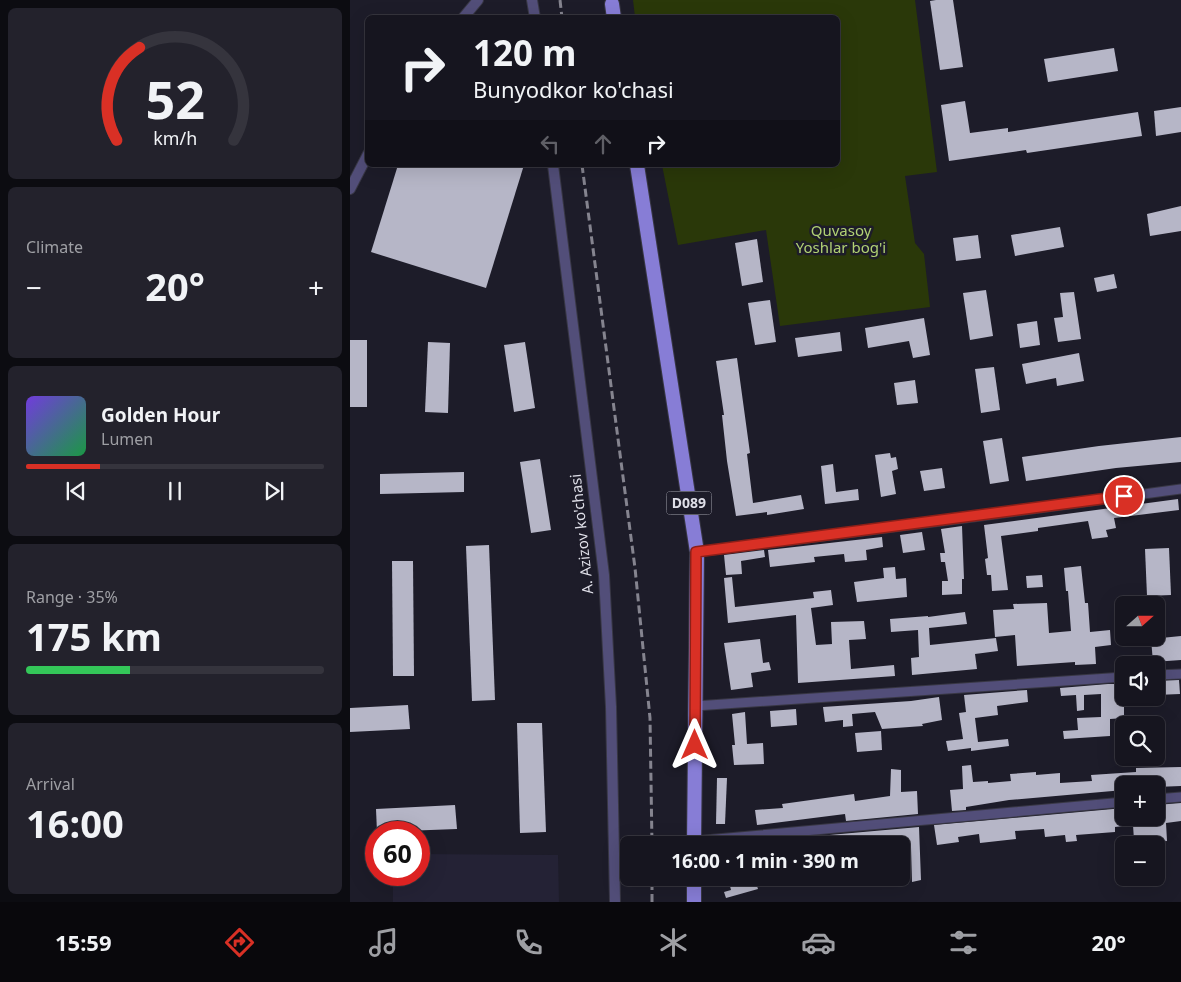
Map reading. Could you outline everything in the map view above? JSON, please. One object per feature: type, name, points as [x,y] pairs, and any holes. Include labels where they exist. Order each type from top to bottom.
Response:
[{"type":"main road","name":"D089","points":[[637,167],[696,552],[694,836]]},
{"type":"main road","points":[[694,886],[694,902]]},
{"type":"street","points":[[466,15],[478,0]]},
{"type":"street","points":[[532,0],[534,15]]},
{"type":"street","points":[[350,189],[365,160]]},
{"type":"street","name":"A. Azizov ko'chasi","points":[[553,167],[604,575],[611,707],[615,902]]},
{"type":"street","points":[[696,552],[973,517],[1181,488]]},
{"type":"street","points":[[1165,675],[1181,674]]},
{"type":"street","points":[[695,706],[1115,679]]},
{"type":"street","points":[[1165,798],[1181,797]]},
{"type":"street","points":[[767,836],[1115,803]]},
{"type":"shaded area","points":[[430,854],[558,855],[559,902],[393,902],[393,886],[430,886]]},
{"type":"green space","name":"Quvasoy Yoshlar bog'i","points":[[633,0],[915,0],[937,172],[905,176],[915,243],[924,254],[930,307],[780,326],[766,230],[678,245],[662,167],[840,167],[840,15],[635,15]]},
{"type":"building","points":[[953,0],[963,67],[940,70],[930,1]]},
{"type":"building","points":[[1114,48],[1118,71],[1048,82],[1044,59]]},
{"type":"building","points":[[965,101],[970,133],[1008,128],[1008,132],[1138,112],[1142,136],[1027,153],[1026,150],[949,161],[941,105]]},
{"type":"building","points":[[1181,107],[1181,132],[1156,136],[1154,111]]},
{"type":"building","points":[[397,167],[523,167],[486,288],[371,252]]},
{"type":"building","points":[[1181,206],[1181,231],[1150,236],[1147,214]]},
{"type":"building","points":[[1060,227],[1064,247],[1015,256],[1011,235]]},
{"type":"building","points":[[978,235],[981,258],[956,261],[953,238]]},
{"type":"building","points":[[757,239],[763,282],[742,286],[735,243]]},
{"type":"building","points":[[1114,274],[1117,288],[1097,292],[1094,278]]},
{"type":"building","points":[[986,290],[993,336],[970,340],[963,293]]},
{"type":"building","points":[[1074,292],[1081,339],[1058,342],[1054,318],[1063,317],[1060,293]]},
{"type":"building","points":[[770,300],[776,342],[755,345],[748,303]]},
{"type":"building","points":[[924,318],[930,355],[913,358],[909,341],[868,348],[865,328]]},
{"type":"building","points":[[1037,321],[1040,345],[1020,348],[1017,324]]},
{"type":"building","points":[[840,332],[842,351],[798,357],[795,338]]},
{"type":"building","points":[[350,340],[367,340],[367,407],[350,407]]},
{"type":"building","points":[[428,342],[450,343],[448,413],[425,412]]},
{"type":"building","points":[[525,342],[535,408],[514,412],[504,345]]},
{"type":"building","points":[[1079,353],[1084,381],[1057,386],[1056,378],[1026,384],[1022,364]]},
{"type":"building","points":[[737,358],[750,453],[747,454],[753,503],[801,495],[804,509],[767,515],[767,512],[736,516],[727,461],[722,415],[724,415],[716,361]]},
{"type":"building","points":[[994,367],[1000,410],[981,413],[975,369]]},
{"type":"building","points":[[915,380],[918,403],[897,405],[894,383]]},
{"type":"building","points":[[1181,437],[1181,462],[1116,468],[1026,481],[1022,457]]},
{"type":"building","points":[[1002,438],[1009,481],[990,484],[983,441]]},
{"type":"building","points":[[890,453],[891,458],[896,457],[898,469],[892,471],[896,494],[881,497],[875,455]]},
{"type":"building","points":[[540,459],[551,530],[531,533],[520,462]]},
{"type":"building","points":[[833,464],[836,492],[858,489],[859,500],[825,504],[821,466]]},
{"type":"building","points":[[942,468],[945,488],[924,491],[920,471]]},
{"type":"building","points":[[464,472],[464,492],[380,494],[380,474]]},
{"type":"building","points":[[1178,499],[1179,510],[1114,518],[1116,528],[1106,530],[1108,537],[1092,539],[1088,521],[1038,528],[1038,531],[1001,536],[1008,590],[992,591],[991,575],[987,575],[985,559],[988,558],[984,525]]},
{"type":"building","points":[[962,526],[964,579],[962,579],[962,594],[942,595],[942,581],[948,581],[945,562],[941,562],[940,553],[945,553],[941,529]]},
{"type":"building","points":[[922,532],[925,550],[903,553],[900,535]]},
{"type":"building","points":[[882,537],[883,547],[866,550],[867,560],[845,562],[844,554],[814,557],[815,562],[770,567],[768,550]]},
{"type":"building","points":[[489,545],[495,700],[472,701],[466,546]]},
{"type":"building","points":[[1169,548],[1171,595],[1147,596],[1145,549]]},
{"type":"building","points":[[764,550],[765,557],[741,561],[742,574],[726,575],[724,555]]},
{"type":"building","points":[[392,561],[413,561],[414,676],[393,676]]},
{"type":"building","points":[[1081,566],[1085,603],[1088,603],[1090,632],[1110,630],[1111,645],[1095,647],[1096,664],[1075,665],[1075,662],[1017,666],[1015,635],[995,637],[993,610],[1014,609],[1013,604],[1047,603],[1049,633],[1071,631],[1064,568]]},
{"type":"building","points":[[895,567],[896,579],[906,578],[907,597],[857,602],[854,582],[884,578],[883,568]]},
{"type":"building","points":[[1042,575],[1043,587],[1027,588],[1026,576]]},
{"type":"building","points":[[732,577],[735,607],[814,598],[813,592],[831,590],[833,605],[811,608],[816,645],[832,644],[831,622],[864,621],[866,639],[849,640],[851,669],[894,665],[895,676],[798,683],[796,615],[728,623],[724,578]]},
{"type":"building","points":[[965,612],[967,624],[929,628],[930,645],[996,638],[998,651],[975,654],[977,669],[912,675],[911,658],[919,657],[918,630],[891,632],[890,619],[928,617]]},
{"type":"building","points":[[1181,636],[1181,660],[1165,661],[1165,656],[1152,656],[1152,646],[1165,646],[1165,638]]},
{"type":"building","points":[[760,639],[763,663],[769,662],[771,670],[751,673],[753,687],[731,690],[724,643]]},
{"type":"building","points":[[1179,680],[1180,694],[1165,695],[1165,681]]},
{"type":"building","points":[[1115,684],[1115,706],[1124,706],[1124,716],[1115,716],[1115,719],[1110,719],[1110,736],[1064,739],[1063,731],[1078,730],[1077,718],[1101,717],[1101,694],[1084,695],[1084,710],[1077,711],[1076,695],[1061,696],[1060,688]]},
{"type":"building","points":[[1027,690],[1028,702],[997,706],[998,715],[975,718],[978,742],[1008,739],[1009,746],[971,751],[971,748],[948,751],[946,741],[963,739],[959,713],[966,712],[964,695]]},
{"type":"building","points":[[939,697],[942,720],[922,724],[923,726],[882,729],[875,712],[852,714],[853,726],[843,727],[843,720],[825,722],[823,707],[911,701]]},
{"type":"building","points":[[408,705],[410,729],[350,732],[350,708]]},
{"type":"building","points":[[796,709],[797,725],[771,727],[770,711]]},
{"type":"building","points":[[745,712],[747,744],[763,743],[764,764],[734,765],[732,745],[735,745],[732,714]]},
{"type":"building","points":[[517,723],[542,723],[546,832],[520,833]]},
{"type":"building","points":[[881,731],[882,750],[857,752],[855,733]]},
{"type":"building","points":[[971,765],[973,782],[988,781],[988,783],[1011,781],[1010,774],[1036,772],[1036,775],[1060,773],[1060,783],[1092,781],[1091,775],[1136,772],[1136,768],[1181,767],[1181,786],[1165,787],[1165,776],[1115,776],[1115,791],[1009,800],[966,807],[966,810],[952,811],[950,790],[963,789],[962,766]]},
{"type":"building","points":[[891,769],[901,770],[901,792],[917,791],[918,814],[846,821],[845,814],[757,825],[755,810],[783,808],[782,804],[854,794],[855,801],[890,796]]},
{"type":"building","points":[[717,778],[727,778],[725,824],[716,824]]},
{"type":"building","points":[[1181,803],[1181,821],[1166,823],[1167,841],[1165,841],[1165,836],[1134,836],[1133,826],[1165,826],[1165,804]]},
{"type":"building","points":[[455,805],[457,829],[430,830],[430,821],[377,821],[376,809]]},
{"type":"building","points":[[1115,809],[1115,826],[1124,826],[1115,827],[1115,832],[1076,835],[1077,841],[1066,842],[1065,835],[1045,837],[1044,829],[1015,831],[1016,839],[980,843],[979,834],[958,837],[959,842],[937,845],[934,825]]},
{"type":"building","points":[[919,827],[921,880],[912,882],[910,836],[818,836]]},
{"type":"building","points":[[730,886],[757,886],[758,889],[726,898],[724,892],[731,890]]},
{"type":"railway","points":[[560,0],[562,15]]},
{"type":"railway","points":[[582,167],[635,568],[650,718],[652,836]]},
{"type":"railway","points":[[652,886],[652,902]]},
{"type":"route","points":[[695,745],[696,552],[1124,496]]}]
